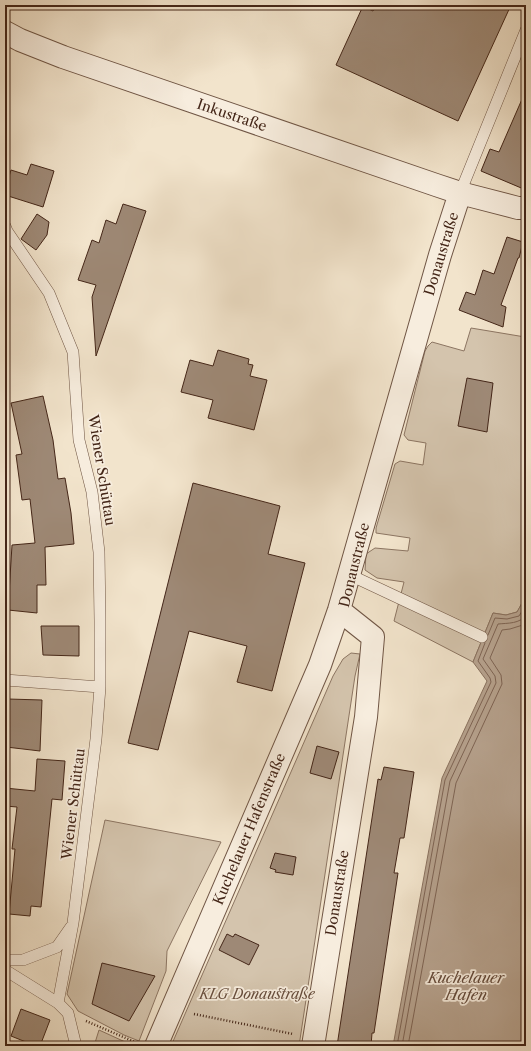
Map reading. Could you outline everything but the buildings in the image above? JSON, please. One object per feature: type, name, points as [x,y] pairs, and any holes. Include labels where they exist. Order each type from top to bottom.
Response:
[{"type":"street","name":"Inkustraße","points":[[5,32],[20,40],[63,57],[460,193]]},
{"type":"street","name":"Donaustraße","points":[[312,1046],[366,717],[373,637],[339,610],[440,256],[460,193],[518,208],[526,208]]},
{"type":"street","name":"Kuchelauer Hafenstraße","points":[[147,1044],[320,665],[339,610]]},
{"type":"lane","points":[[460,193],[526,30]]},
{"type":"lane","name":"Wiener Schüttau","points":[[5,226],[28,264],[49,293],[73,352],[79,440],[92,492],[98,552],[100,687],[96,739],[73,923],[58,1003]]},
{"type":"lane","points":[[350,575],[482,638]]},
{"type":"lane","points":[[5,680],[100,687]]},
{"type":"lane","name":"Wiener Schüttau","points":[[5,960],[23,960],[57,947],[73,923]]},
{"type":"lane","points":[[5,970],[58,1003],[68,1013],[76,1046]]},
{"type":"path","points":[[68,1013],[147,1044]]},
{"type":"path","points":[[192,1013],[287,1033]]},
{"type":"green space","points":[[471,328],[525,337],[526,333],[526,596],[517,612],[506,615],[493,613],[473,662],[394,621],[404,582],[377,578],[365,570],[366,554],[375,548],[408,551],[410,538],[376,533],[376,528],[395,464],[400,461],[423,465],[426,443],[408,440],[404,435],[425,351],[432,342],[464,351]]},
{"type":"green space","name":"KLG Donaustraße","points":[[351,653],[360,654],[355,676],[299,1046],[171,1046],[333,676],[343,659]]},
{"type":"green space","points":[[105,820],[221,842],[167,951],[166,971],[139,1041],[124,1035],[78,1011],[67,994]]},
{"type":"green space","points":[[99,1030],[134,1046],[94,1046]]},
{"type":"water","name":"Kuchelauer Hafen","points":[[526,596],[526,1046],[393,1046],[442,778],[487,681],[473,662],[493,613],[506,615],[517,612]]}]
